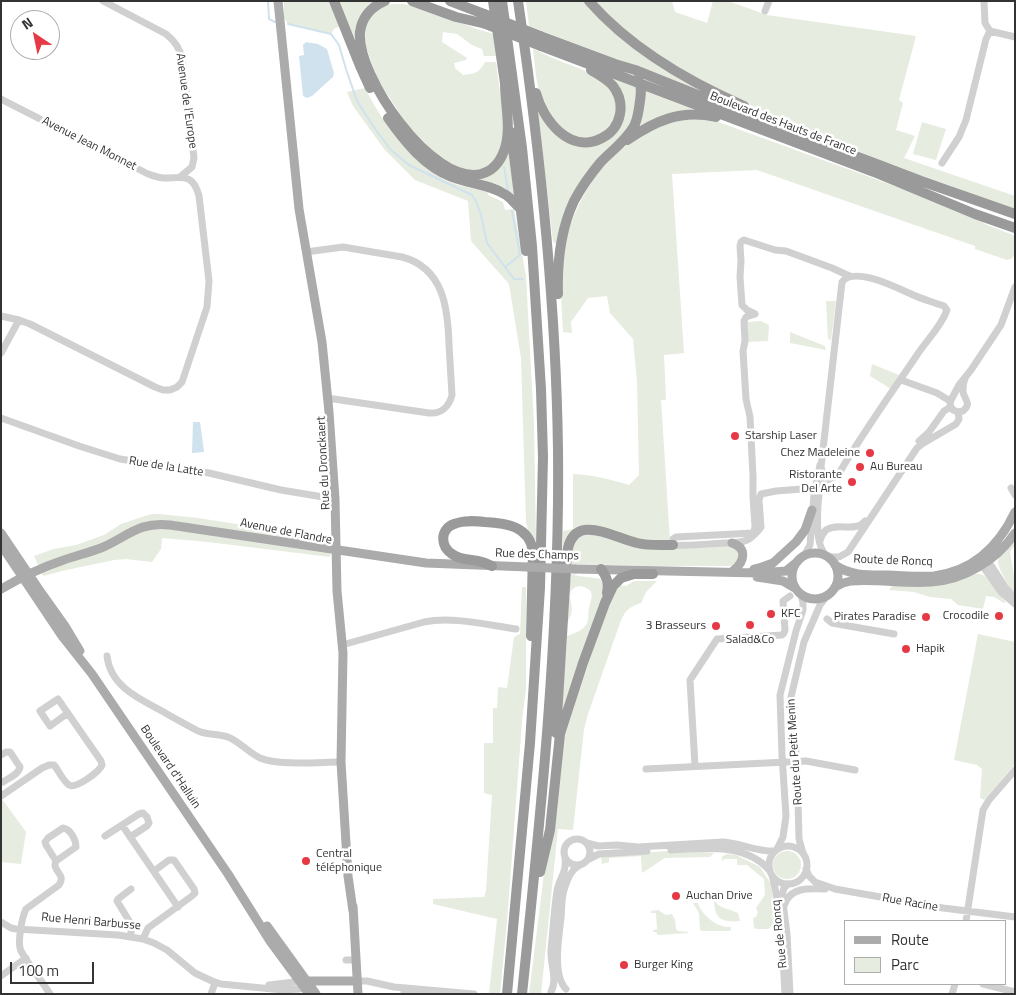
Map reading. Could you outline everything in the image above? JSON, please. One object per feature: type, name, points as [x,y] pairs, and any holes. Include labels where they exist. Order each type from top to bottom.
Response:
[{"type":"highway","points":[[334,1],[366,79],[380,106],[402,136],[437,170],[451,177],[500,192],[520,208]]},
{"type":"highway","points":[[385,1],[372,8],[362,23],[360,37],[364,57],[379,90],[391,110],[415,140],[438,162],[455,172],[468,175],[484,173],[495,166],[507,142],[508,127],[505,84]]},
{"type":"highway","points":[[412,1],[456,17],[485,19]]},
{"type":"highway","points":[[426,1],[485,19],[541,41],[553,54],[602,76],[615,90],[620,103],[620,116],[615,127],[607,135],[597,140],[584,142],[572,140],[558,131],[549,122],[539,104],[532,70],[526,55]]},
{"type":"highway","points":[[450,1],[485,19]]},
{"type":"highway","points":[[459,1],[485,19]]},
{"type":"highway","points":[[493,1],[534,302]]},
{"type":"highway","points":[[502,1],[525,177],[534,278],[541,395],[542,496],[540,588],[530,743],[507,990]]},
{"type":"highway","points":[[518,1],[538,150],[552,291],[558,492],[554,620],[545,752],[523,989]]},
{"type":"highway","points":[[588,1],[621,32],[670,68],[732,101],[788,125],[821,142]]},
{"type":"highway","name":"Boulevard des Hauts de France","points":[[541,41],[635,70],[928,183],[1015,214]]},
{"type":"highway","name":"Boulevard des Hauts de France","points":[[541,41],[640,84],[894,180],[1012,229]]},
{"type":"highway","points":[[556,378],[560,349],[558,260],[562,236],[570,211],[580,191],[591,174],[627,135],[635,123],[638,112],[641,92],[639,80],[633,73],[615,64]]},
{"type":"highway","points":[[610,153],[647,128],[663,120],[680,115],[703,114],[743,122]]},
{"type":"highway","points":[[492,566],[450,553],[443,544],[447,529],[455,523],[466,521],[498,523],[519,529],[525,534],[531,545],[533,552],[531,669],[528,712],[530,743]]},
{"type":"highway","points":[[555,779],[555,746],[567,554],[571,539],[577,532],[589,529],[641,544],[673,545]]},
{"type":"highway","points":[[530,920],[549,836],[558,748],[562,728],[604,603],[608,585],[606,576],[601,569]]},
{"type":"highway","points":[[604,603],[613,586],[621,578],[634,574],[653,574]]},
{"type":"main road","name":"Rue du Dronckaert","points":[[279,1],[298,209],[308,252],[322,342],[339,481],[337,591],[348,662],[346,751],[354,911],[351,960],[358,981],[358,994]]},
{"type":"main road","name":"Rue du Dronckaert","points":[[330,398],[338,552]]},
{"type":"main road","points":[[717,572],[758,568],[776,561],[804,533],[812,510]]},
{"type":"main road","name":"Route de Roncq","points":[[835,587],[851,581],[936,582],[962,575],[983,560],[1003,534],[1015,512]]},
{"type":"main road","name":"Avenue de Flandre","points":[[1,584],[58,558],[106,546],[132,531],[153,524],[232,534],[338,552]]},
{"type":"main road","name":"Boulevard d'Halluin","points":[[1,533],[62,636],[92,674],[228,874],[267,936],[305,986],[316,994]]},
{"type":"main road","name":"Route de Roncq","points":[[835,565],[846,571],[865,575],[930,576],[956,570],[983,560],[1002,550],[1015,533]]},
{"type":"main road","points":[[732,542],[740,548],[743,556],[741,563],[734,570]]},
{"type":"main road","name":"Boulevard d'Halluin","points":[[1,544],[25,574]]},
{"type":"main road","name":"Rue des Champs","points":[[338,552],[388,562],[410,564],[640,571],[753,573],[788,570],[797,562]]},
{"type":"main road","points":[[816,553],[827,556],[835,565],[838,576],[832,592],[820,599],[807,598],[795,593],[792,575],[793,568],[797,562],[804,556],[816,553]]},
{"type":"main road","name":"Rue des Champs","points":[[640,571],[653,574],[766,578],[785,582],[795,593]]},
{"type":"main road","name":"Avenue de Flandre","points":[[1,589],[25,574]]},
{"type":"main road","name":"Rue du Dronckaert","points":[[345,644],[341,762],[348,876],[354,911]]},
{"type":"main road","name":"Rue Henri Barbusse","points":[[305,986],[358,981]]},
{"type":"street","name":"Avenue de l'Europe","points":[[103,1],[166,34],[175,42],[179,49],[182,59],[194,158],[192,167],[180,176]]},
{"type":"street","points":[[765,11],[769,1]]},
{"type":"street","points":[[984,1],[985,23],[990,32],[1015,37]]},
{"type":"street","points":[[942,163],[962,132],[986,39],[990,32]]},
{"type":"street","name":"Avenue Jean Monnet","points":[[1,99],[148,174],[161,178],[180,176]]},
{"type":"street","points":[[1,316],[30,324],[155,387],[166,390],[180,386],[205,314],[209,286],[197,188],[190,180],[180,176]]},
{"type":"street","points":[[754,533],[754,480],[750,413],[746,399],[744,321],[746,317],[755,314],[742,305],[740,277],[740,246],[742,240],[786,252],[850,276],[867,277],[944,306],[946,309],[946,313],[937,328],[924,344],[839,473],[836,477],[824,481],[820,488],[819,541],[827,556],[839,557],[848,552],[917,448],[956,424],[959,420],[958,412]]},
{"type":"street","points":[[308,252],[347,248],[411,260],[424,268],[434,279],[444,297],[448,313],[452,395],[450,403],[445,408],[437,413],[429,413],[330,398]]},
{"type":"street","points":[[839,473],[831,476],[825,475],[822,469],[822,458],[842,284],[844,279],[850,276]]},
{"type":"street","points":[[819,541],[829,529],[860,526],[862,524],[917,443],[927,435],[951,401],[959,385],[1001,325],[1015,287]]},
{"type":"street","points":[[1,353],[18,320]]},
{"type":"street","points":[[900,380],[937,393],[951,401],[954,411],[958,412],[963,411],[967,407],[968,402],[963,390],[965,379]]},
{"type":"street","points":[[951,401],[959,394],[965,397]]},
{"type":"street","name":"Rue de la Latte","points":[[1,418],[116,458],[218,475],[281,490],[335,499]]},
{"type":"street","points":[[804,556],[810,545],[815,488],[822,458]]},
{"type":"street","points":[[754,480],[756,486],[760,489],[776,491]]},
{"type":"street","points":[[754,533],[676,537],[673,539],[673,545],[682,546],[747,540],[761,527],[759,500],[760,496],[765,492],[815,488]]},
{"type":"street","points":[[1011,488],[1015,496]]},
{"type":"street","points":[[983,560],[1015,599]]},
{"type":"street","points":[[983,560],[1001,592],[1015,604]]},
{"type":"street","points":[[695,766],[690,680],[717,639],[782,636],[784,633],[783,601],[795,593]]},
{"type":"street","name":"Route du Petit Menin","points":[[776,850],[782,840],[786,820],[780,696],[803,610],[803,603],[795,593]]},
{"type":"street","name":"Route du Petit Menin","points":[[803,853],[799,839],[797,762],[791,694],[804,642],[820,605],[826,596]]},
{"type":"street","points":[[827,619],[832,623],[894,634]]},
{"type":"street","points":[[345,644],[436,620],[516,629]]},
{"type":"street","points":[[108,656],[113,675],[129,692],[140,700],[198,731],[230,738],[251,753],[266,760],[283,762],[341,762]]},
{"type":"street","points":[[1,796],[49,765],[54,766],[68,784],[72,786],[100,769],[102,761],[68,713]]},
{"type":"street","points":[[1,755],[10,752],[20,767],[18,772],[2,780],[9,791]]},
{"type":"street","points":[[646,769],[806,761],[855,770]]},
{"type":"street","points":[[966,920],[983,810],[989,800],[1015,770]]},
{"type":"street","points":[[105,836],[143,813],[150,823],[130,837]]},
{"type":"street","points":[[122,825],[178,907]]},
{"type":"street","points":[[50,994],[20,950],[21,930],[23,914],[26,909],[60,884],[62,877],[54,864],[56,861],[45,842],[48,838],[65,828],[75,840],[76,847],[56,861]]},
{"type":"street","points":[[550,993],[554,984],[551,953],[557,894],[559,884],[566,869],[564,852],[570,841],[578,839],[596,846],[638,847],[727,842],[764,851],[776,850]]},
{"type":"street","points":[[587,844],[590,850],[589,859]]},
{"type":"street","points":[[550,993],[558,989],[569,991],[561,982],[557,957],[565,886],[572,871],[598,854],[677,849],[720,848],[734,850],[760,862],[778,881],[790,883],[798,881],[806,869],[803,853],[797,848],[790,846],[783,846],[776,850],[769,859],[770,872]]},
{"type":"street","points":[[565,858],[571,864],[580,865]]},
{"type":"street","points":[[143,939],[148,928],[195,893],[188,879],[174,860],[169,860],[154,871]]},
{"type":"street","name":"Rue Racine","points":[[806,869],[809,876],[815,882],[835,889],[926,906],[1015,917]]},
{"type":"street","name":"Rue de Roncq","points":[[770,872],[781,921],[785,994]]},
{"type":"street","name":"Rue Racine","points":[[790,883],[835,889]]},
{"type":"street","name":"Rue de Roncq","points":[[790,883],[782,893],[787,934],[790,994]]},
{"type":"street","points":[[784,909],[787,899],[792,893],[803,890],[826,889]]},
{"type":"street","points":[[130,936],[130,924],[117,901],[131,890]]},
{"type":"street","name":"Rue Henri Barbusse","points":[[1,922],[11,928],[21,930],[130,936],[143,939],[160,946],[195,972],[224,985],[256,987],[305,986]]},
{"type":"street","points":[[1,976],[26,958]]},
{"type":"street","name":"Rue Henri Barbusse","points":[[358,981],[363,984],[417,994]]},
{"type":"street","name":"Rue Henri Barbusse","points":[[358,981],[394,987],[474,994]]},
{"type":"street","points":[[211,994],[216,983]]},
{"type":"street","points":[[986,985],[1015,992]]},
{"type":"green space","points":[[284,1],[330,1],[340,26],[334,29],[331,34],[288,24],[284,18]]},
{"type":"green space","points":[[337,1],[376,1],[372,4],[358,47]]},
{"type":"green space","points":[[526,1],[584,1],[600,18],[708,94],[529,26]]},
{"type":"green space","points":[[595,1],[672,1],[675,12],[707,23],[713,1],[728,1],[767,15],[916,36],[899,100],[903,103],[896,130],[915,136],[904,158],[1015,196],[1015,210],[891,165],[735,98],[683,71],[659,56],[637,40]]},
{"type":"green space","points":[[392,4],[404,4],[424,9],[494,34],[496,56],[484,56],[482,49],[472,45],[457,34],[443,32],[442,42],[467,58],[466,60],[454,63],[455,68],[463,75],[476,72],[481,69],[485,62],[496,62],[504,137],[500,152],[495,160],[481,170],[468,172],[436,155],[406,123],[378,80],[366,47],[364,35],[367,21],[381,7]]},
{"type":"green space","points":[[533,49],[584,70],[602,81],[614,97],[616,112],[611,124],[601,134],[587,137],[571,134],[556,123],[541,96],[536,76]]},
{"type":"green space","points":[[609,76],[638,87],[635,111],[628,130],[606,150],[556,244],[553,242],[538,112],[580,145],[622,121]]},
{"type":"green space","points":[[365,88],[378,112],[395,136],[425,167],[454,184],[488,191],[488,195],[503,202],[505,210],[514,209],[526,276],[534,425],[536,540],[533,540],[526,522],[521,358],[509,284],[471,241],[468,201],[415,180],[384,149],[353,106],[347,92]]},
{"type":"green space","points":[[645,90],[697,110],[659,117],[639,126]]},
{"type":"green space","points":[[685,117],[713,120],[922,196],[976,218],[987,225],[1013,235],[1015,237],[1015,254],[1011,259],[1007,260],[975,249],[975,246],[757,170],[672,174],[684,353],[664,355],[666,400],[661,400],[670,542],[649,542],[587,526],[563,551],[563,531],[573,529],[573,474],[587,475],[629,485],[639,475],[637,381],[633,339],[610,313],[607,296],[588,298],[571,322],[572,333],[563,332],[561,274],[563,256],[572,220],[589,186],[613,157],[642,135]]},
{"type":"green space","points":[[922,122],[946,129],[936,160],[913,154]]},
{"type":"green space","points":[[508,149],[516,197],[472,179]]},
{"type":"green space","points":[[826,301],[836,301],[831,340],[828,339]]},
{"type":"green space","points":[[761,321],[769,325],[768,341],[748,342],[747,322]]},
{"type":"green space","points":[[790,332],[825,346],[826,350],[790,343]]},
{"type":"green space","points":[[872,364],[899,375],[891,389],[870,376]]},
{"type":"green space","points":[[152,514],[198,518],[294,533],[299,537],[332,543],[330,557],[162,538],[161,549],[152,562],[126,559],[114,560],[43,576],[34,556],[54,549],[76,545],[104,535],[121,524]]},
{"type":"green space","points":[[590,534],[628,544],[733,546],[740,556],[736,563],[731,566],[571,564],[573,544],[584,535]]},
{"type":"green space","points":[[1015,538],[1015,545],[1010,552],[1015,581],[1014,594],[998,561],[1002,553]]},
{"type":"green space","points":[[570,573],[602,579],[602,581],[604,579],[605,591],[561,722],[567,636],[580,631],[587,623],[592,596],[591,592],[584,587],[578,586],[573,588],[570,594],[572,612],[568,621]]},
{"type":"green space","points":[[974,574],[983,575],[1006,602],[1004,603],[994,597],[986,596],[983,609],[958,605],[951,599],[930,597],[914,592],[889,590],[895,585]]},
{"type":"green space","points":[[634,581],[657,581],[646,592],[641,603],[630,608],[624,615],[588,714],[584,729],[573,830],[558,829],[541,994],[529,994],[564,738],[611,595],[618,585],[626,586]]},
{"type":"green space","points":[[522,587],[526,587],[526,689],[500,994],[489,994],[497,919],[433,904],[433,899],[484,897],[486,891],[492,795],[484,793],[484,743],[493,743],[493,708],[497,708],[498,687],[507,688],[514,637],[520,634]]},
{"type":"green space","points":[[978,634],[1015,642],[1015,764],[984,800],[980,798],[982,769],[977,765],[954,760]]},
{"type":"green space","points":[[2,799],[26,832],[21,864],[1,862]]},
{"type":"green space","points":[[682,850],[714,853],[710,857],[665,858],[642,873],[641,856],[609,858],[609,862],[602,864],[601,856]]},
{"type":"green space","points":[[787,851],[797,855],[801,865],[797,875],[787,879],[777,875],[773,865],[777,855]]},
{"type":"green space","points":[[726,854],[736,855],[760,867],[771,884],[775,919],[768,929],[756,929],[753,918],[756,917],[758,912],[756,908],[765,895],[764,879],[747,865],[737,865],[737,859],[724,859],[722,862],[722,857]]},
{"type":"green space","points":[[714,901],[722,907],[738,913],[740,921],[721,919],[716,912]]},
{"type":"green space","points":[[693,903],[698,903],[704,914],[718,925],[731,927],[731,930],[700,930],[699,913]]},
{"type":"green space","points":[[658,910],[666,915],[672,914],[678,931],[689,932],[658,935],[656,932],[653,932],[653,930],[657,929],[656,913],[651,913],[651,911]]},
{"type":"water","points":[[306,42],[318,44],[327,49],[334,73],[333,77],[312,96],[307,98],[303,96],[299,56],[304,55],[303,45]]},
{"type":"water","points":[[193,422],[200,422],[204,452],[192,453]]},
{"type":"waterway","points":[[268,1],[269,19],[275,22]]},
{"type":"waterway","points":[[288,24],[331,34],[339,45],[357,101],[391,150],[409,165],[472,195],[481,215],[487,243],[514,279],[523,279]]},
{"type":"waterway","points":[[504,167],[508,190]]},
{"type":"waterway","points":[[505,267],[520,255],[512,211]]},
{"type":"place","name":"Starship Laser","points":[[735,436]]},
{"type":"place","name":"Chez Madeleine","points":[[870,453]]},
{"type":"place","name":"Au Bureau","points":[[860,467]]},
{"type":"place","name":"Ristorante Del Arte","points":[[852,482]]},
{"type":"place","name":"KFC","points":[[771,614]]},
{"type":"place","name":"Crocodile","points":[[999,616]]},
{"type":"place","name":"Pirates Paradise","points":[[926,617]]},
{"type":"place","name":"Salad&Co","points":[[750,625]]},
{"type":"place","name":"3 Brasseurs","points":[[716,626]]},
{"type":"place","name":"Hapik","points":[[906,649]]},
{"type":"place","name":"Central téléphonique","points":[[306,861]]},
{"type":"place","name":"Auchan Drive","points":[[676,896]]},
{"type":"place","name":"Burger King","points":[[624,965]]}]
